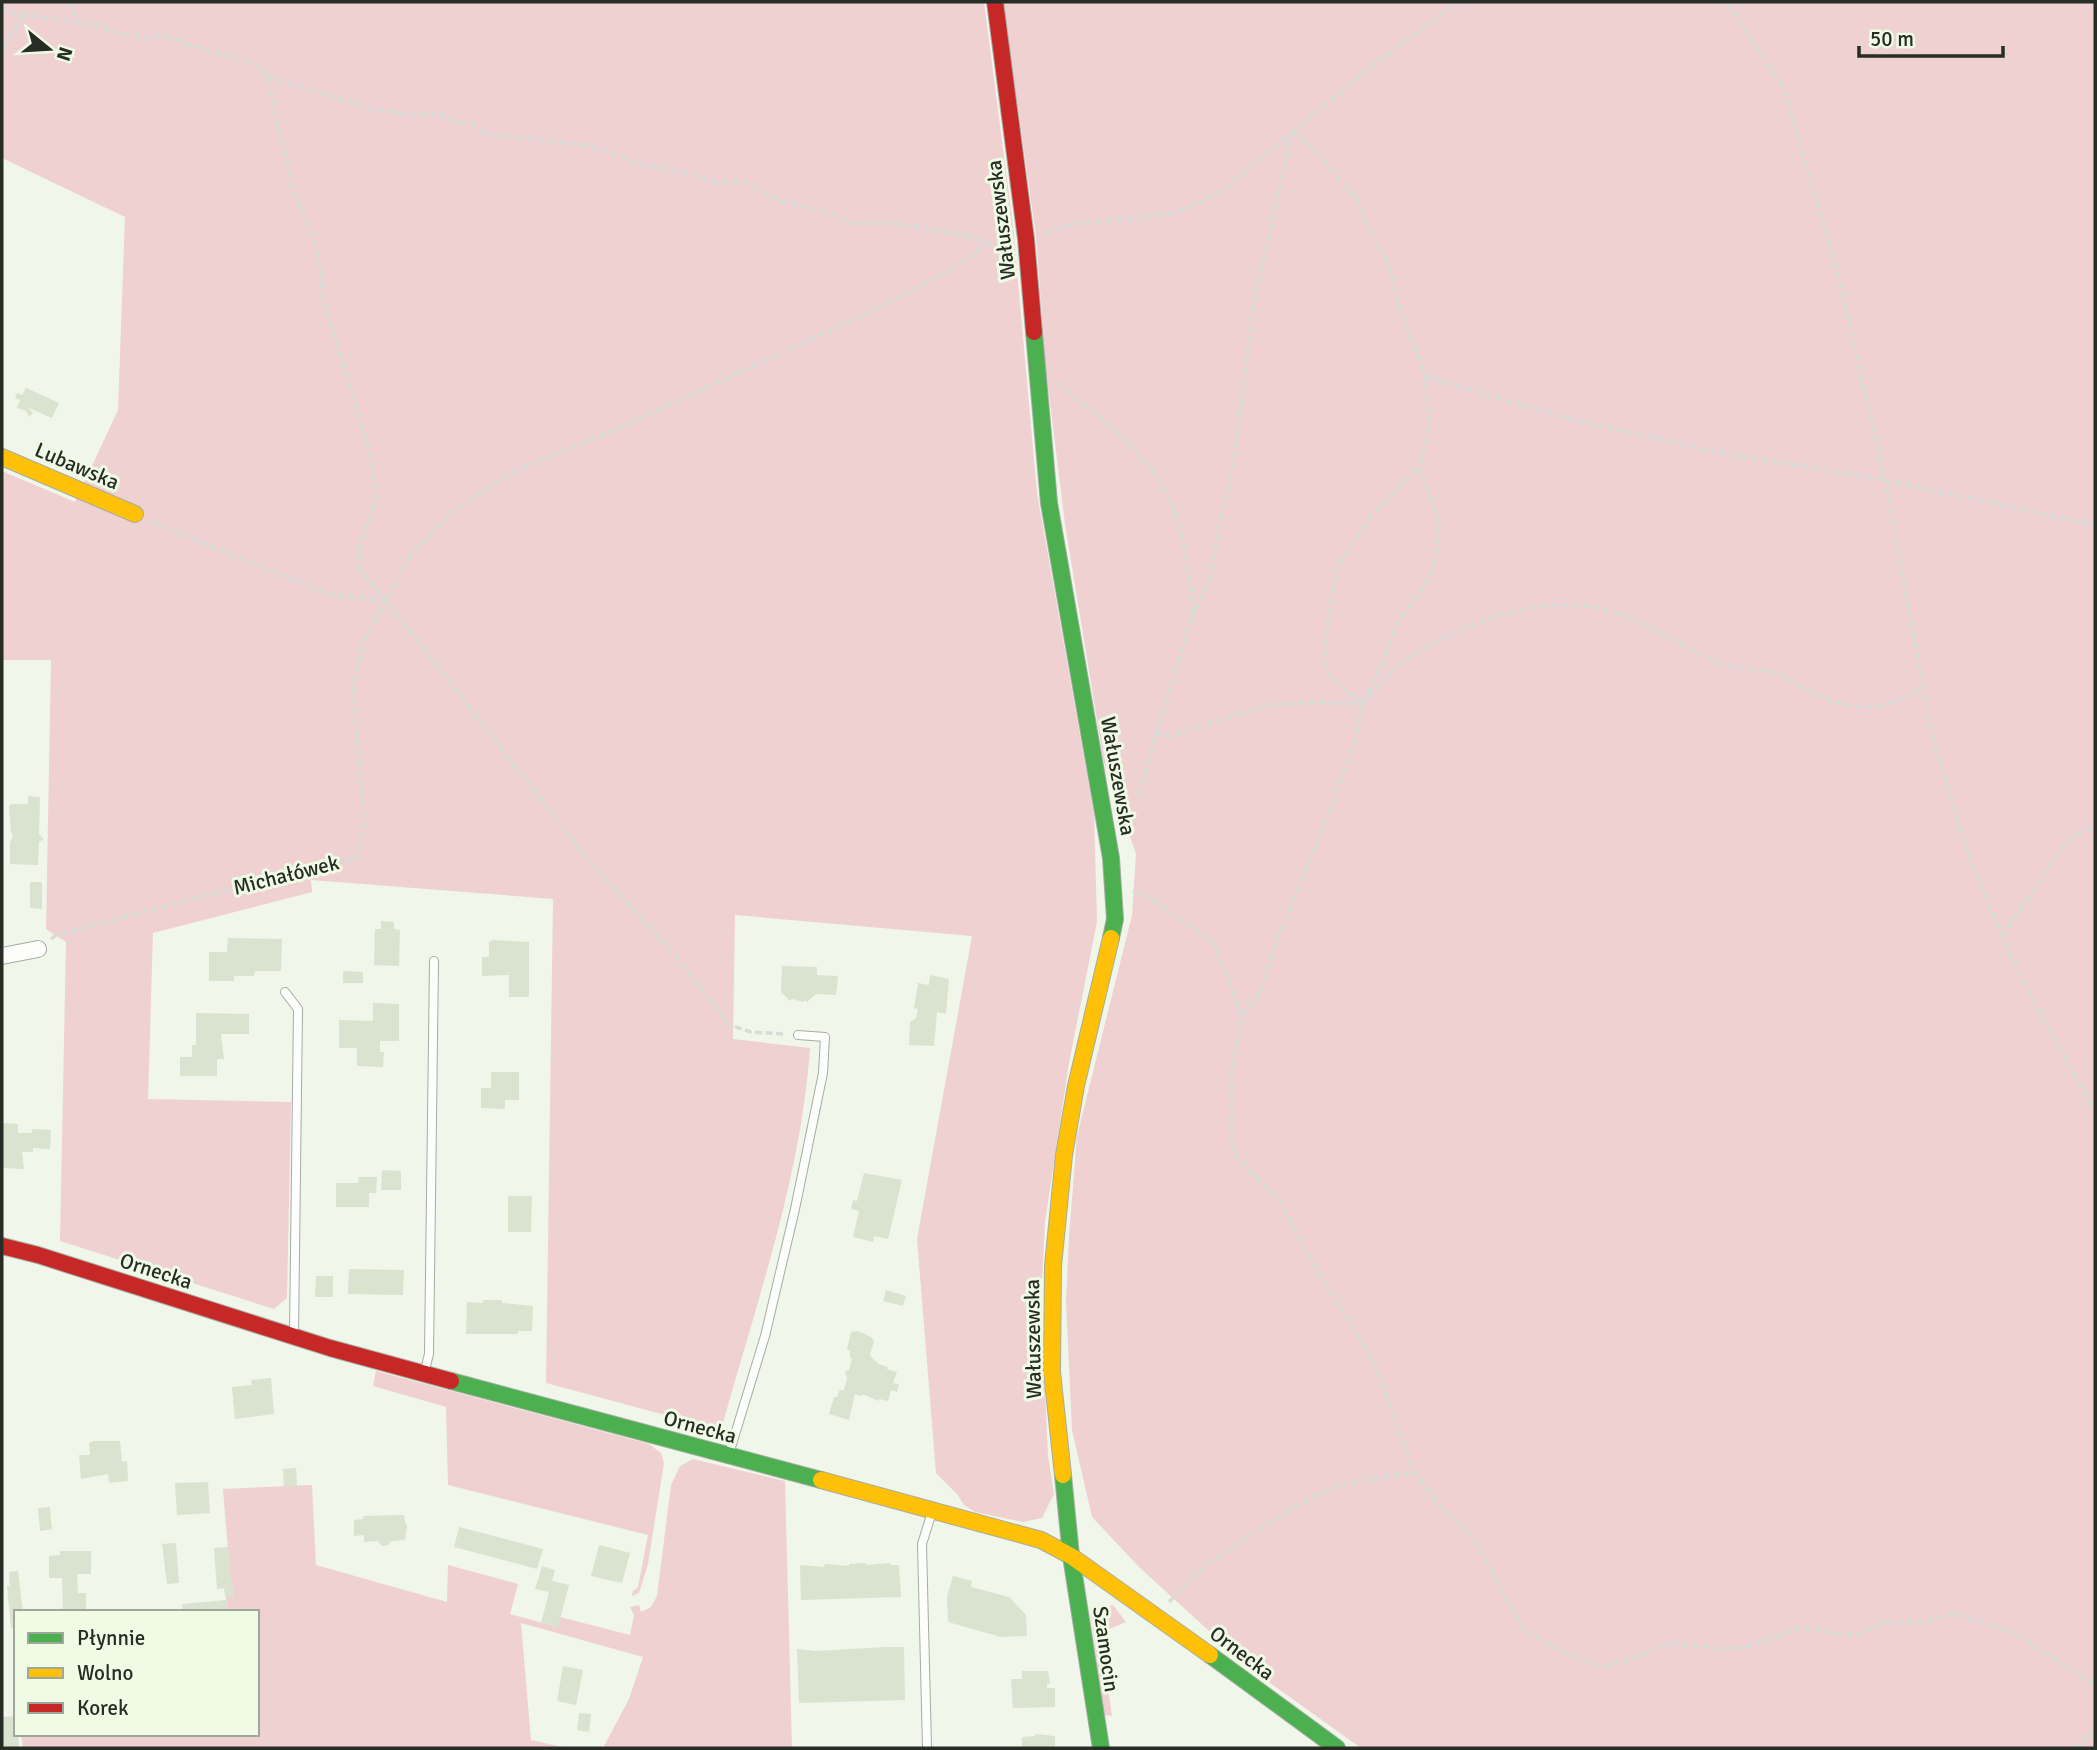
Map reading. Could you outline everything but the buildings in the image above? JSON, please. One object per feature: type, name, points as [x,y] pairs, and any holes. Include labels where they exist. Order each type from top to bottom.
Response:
[{"type":"street","name":"Wałuszewska","points":[[995,2],[1026,239],[1049,503],[1105,818],[1115,900],[1115,919],[1076,1086],[1066,1144],[1053,1266],[1052,1372],[1071,1556]]},
{"type":"street","name":"Lubawska","points":[[2,457],[135,514]]},
{"type":"street","points":[[2,956],[38,949]]},
{"type":"street","name":"Ornecka","points":[[2,1246],[38,1255],[293,1337],[1041,1540],[1071,1556],[1156,1615],[1337,1748]]},
{"type":"street","name":"Szamocin","points":[[1071,1556],[1101,1748]]},
{"type":"lane","points":[[424,1374],[429,1354],[434,961]]},
{"type":"lane","points":[[285,992],[298,1009],[293,1337]]},
{"type":"lane","points":[[729,1456],[765,1336],[795,1209],[822,1073],[825,1037],[798,1035]]},
{"type":"lane","points":[[927,1748],[922,1544],[933,1509]]},
{"type":"path","points":[[68,2],[80,23]]},
{"type":"path","points":[[2,7],[10,13],[100,25],[109,31],[145,38],[164,35],[214,53],[254,62],[267,76],[373,109],[411,115],[438,113],[454,121],[476,125],[485,134],[585,145],[624,157],[634,163],[716,182],[745,182],[778,201],[852,223],[893,223],[922,227],[965,235],[988,243],[1026,239],[1068,225],[1168,214],[1195,205],[1220,192],[1373,65],[1458,2]]},
{"type":"path","points":[[1727,2],[1784,90],[1837,270],[1885,480],[1933,736],[1967,850],[2002,937],[2031,997],[2095,1111]]},
{"type":"path","points":[[2,48],[25,14]]},
{"type":"path","points":[[267,76],[293,189],[314,240],[321,272],[322,295],[371,456],[377,498],[359,547],[359,569],[588,860],[673,953],[730,1025],[751,1032],[798,1035]]},
{"type":"path","points":[[1293,130],[1321,156],[1335,176],[1356,196],[1366,223],[1388,262],[1401,311],[1425,376],[1430,423],[1419,467],[1373,514],[1337,567],[1324,660],[1330,677],[1362,704]]},
{"type":"path","points":[[1137,799],[1191,620],[1209,579],[1234,459],[1254,303],[1293,130]]},
{"type":"path","points":[[386,600],[412,554],[451,513],[510,473],[617,429],[872,311],[921,286],[988,243]]},
{"type":"path","points":[[1037,366],[1098,415],[1155,474],[1169,498],[1184,546],[1193,604],[1191,620]]},
{"type":"path","points":[[1425,376],[1558,416],[1706,450],[1885,480],[2095,525]]},
{"type":"path","points":[[1419,467],[1439,521],[1432,573],[1397,624],[1383,663],[1362,704],[1355,744],[1331,809],[1276,940],[1260,993],[1242,1015],[1231,1074],[1231,1143],[1236,1157],[1282,1203],[1302,1245],[1373,1360],[1414,1472],[1441,1507],[1473,1536],[1524,1631],[1569,1654],[1600,1666],[1607,1666],[1671,1643],[1725,1648],[1746,1647],[1791,1630],[1817,1629],[1835,1634],[1857,1634],[1888,1622],[1925,1622],[1953,1614],[2015,1633],[2095,1685]]},
{"type":"path","points":[[135,514],[328,594],[386,600]]},
{"type":"path","name":"Michałówek","points":[[38,949],[57,936],[312,867],[356,859],[364,820],[353,686],[363,641],[386,600]]},
{"type":"path","points":[[1156,733],[1169,736],[1269,705],[1319,702],[1362,704],[1406,660],[1447,636],[1516,611],[1578,605],[1630,618],[1718,662],[1781,675],[1843,706],[1867,708],[1887,704],[1905,699],[1923,687]]},
{"type":"path","points":[[2002,937],[2066,842],[2078,833],[2095,827]]},
{"type":"path","points":[[1121,887],[1147,897],[1214,943],[1242,1015]]},
{"type":"path","points":[[1156,1615],[1207,1564],[1287,1511],[1341,1484],[1414,1472]]},
{"type":"path","points":[[2075,1748],[2095,1731]]},
{"type":"shaded area","points":[[2,2],[984,2],[1013,226],[1037,493],[1094,814],[1097,922],[1069,1063],[1045,1222],[1041,1303],[1048,1456],[1054,1494],[1042,1518],[1023,1522],[975,1512],[964,1505],[936,1473],[917,1239],[972,936],[735,915],[733,1039],[810,1048],[805,1097],[787,1193],[721,1430],[546,1383],[553,899],[311,880],[312,892],[153,933],[148,1099],[291,1102],[287,1298],[274,1309],[60,1241],[66,942],[46,929],[51,660],[2,660],[2,471],[75,502],[118,410],[125,217],[2,158]]},
{"type":"shaded area","points":[[1003,2],[2095,2],[2095,1748],[1361,1748],[1253,1671],[1140,1568],[1092,1517],[1072,1430],[1066,1302],[1069,1237],[1077,1136],[1132,915],[1136,854],[1104,763],[1065,524],[1046,370],[1036,236]]},
{"type":"shaded area","points":[[376,1371],[649,1444],[661,1453],[664,1463],[648,1564],[639,1593],[632,1596],[638,1587],[648,1535],[448,1485],[446,1407],[373,1386]]},
{"type":"shaded area","points":[[693,1459],[785,1481],[792,1748],[603,1748],[629,1699],[643,1657],[521,1623],[531,1740],[567,1748],[23,1748],[21,1736],[259,1736],[259,1610],[227,1610],[226,1597],[234,1597],[223,1489],[312,1485],[316,1565],[447,1602],[448,1565],[518,1584],[510,1614],[557,1627],[560,1617],[630,1635],[634,1615],[630,1607],[639,1605],[641,1612],[651,1607],[657,1596],[671,1485],[680,1466]]},
{"type":"shaded area","points":[[1113,1605],[1126,1622],[1100,1633],[1112,1716],[1104,1715],[1090,1610]]},
{"type":"traffic: fast","points":[[1034,332],[1049,503],[1111,858],[1115,919],[1111,938]]},
{"type":"traffic: fast","points":[[451,1381],[821,1480]]},
{"type":"traffic: fast","points":[[1063,1475],[1071,1556],[1101,1748]]},
{"type":"traffic: fast","points":[[1210,1655],[1337,1748]]},
{"type":"traffic: slow","points":[[2,457],[135,514]]},
{"type":"traffic: slow","points":[[1063,1475],[1052,1372],[1053,1266],[1064,1155],[1076,1086],[1111,938]]},
{"type":"traffic: slow","points":[[821,1480],[1041,1540],[1071,1556],[1210,1655]]},
{"type":"traffic: jam","points":[[995,2],[1026,239],[1034,332]]},
{"type":"traffic: jam","points":[[2,1246],[330,1348],[451,1381]]}]
